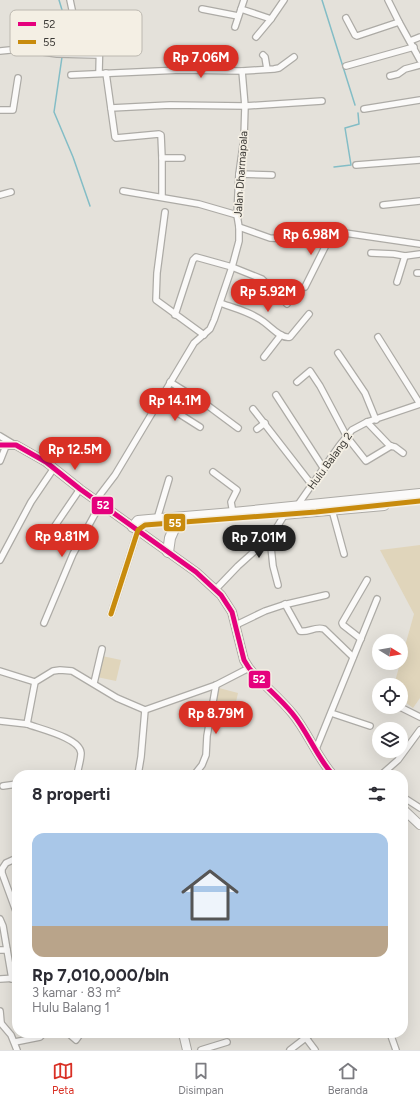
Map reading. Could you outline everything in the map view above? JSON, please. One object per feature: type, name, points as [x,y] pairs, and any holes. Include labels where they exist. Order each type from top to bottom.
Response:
[{"type":"highway","points":[[136,528],[148,524],[292,511],[420,494]]},
{"type":"highway","points":[[136,528],[138,521],[157,519],[233,513],[332,510],[420,501]]},
{"type":"highway","points":[[168,552],[170,538],[178,522]]},
{"type":"main road","points":[[3,445],[16,445],[35,455],[196,572],[216,590],[232,612],[241,648],[249,668],[292,712],[306,730],[321,759],[329,770]]},
{"type":"main road","points":[[408,814],[420,825]]},
{"type":"main road","points":[[184,1038],[187,1050]]},
{"type":"street","points":[[70,0],[71,10]]},
{"type":"street","points":[[235,27],[244,0]]},
{"type":"street","points":[[256,37],[284,0]]},
{"type":"street","points":[[388,0],[420,60]]},
{"type":"street","points":[[202,9],[238,16]]},
{"type":"street","points":[[241,9],[271,18]]},
{"type":"street","points":[[346,18],[357,36],[399,22]]},
{"type":"street","points":[[410,41],[420,37]]},
{"type":"street","points":[[346,66],[414,47]]},
{"type":"street","points":[[0,51],[10,50]]},
{"type":"street","points":[[263,55],[265,57],[267,70]]},
{"type":"street","points":[[99,56],[99,73]]},
{"type":"street","points":[[71,75],[181,70],[267,70],[279,68],[294,57]]},
{"type":"street","points":[[390,76],[398,74],[405,69],[420,65]]},
{"type":"street","name":"Jalan Dharmapala","points":[[44,623],[73,554],[98,502],[194,343],[210,329],[220,302],[239,241],[237,215],[239,174],[244,138],[245,106],[242,71]]},
{"type":"street","points":[[106,73],[115,137],[160,134],[162,158],[162,197]]},
{"type":"street","points":[[0,110],[13,110],[18,78]]},
{"type":"street","points":[[364,109],[420,100]]},
{"type":"street","points":[[111,108],[170,105],[245,106],[322,101]]},
{"type":"street","points":[[162,158],[182,158]]},
{"type":"street","points":[[356,165],[420,160]]},
{"type":"street","points":[[239,174],[272,175]]},
{"type":"street","points":[[123,191],[199,204],[237,215]]},
{"type":"street","points":[[0,195],[11,192]]},
{"type":"street","points":[[383,205],[420,201]]},
{"type":"street","points":[[165,212],[156,273],[156,300],[204,335]]},
{"type":"street","points":[[239,227],[270,238],[290,240],[332,233],[358,234],[420,244]]},
{"type":"street","points":[[305,287],[332,233]]},
{"type":"street","points":[[371,252],[405,256],[420,254]]},
{"type":"street","points":[[397,282],[405,256]]},
{"type":"street","points":[[175,315],[194,258],[232,267],[262,279],[287,304]]},
{"type":"street","points":[[220,302],[262,320],[281,336],[286,338],[290,337],[309,314]]},
{"type":"street","points":[[264,357],[281,336]]},
{"type":"street","points":[[378,337],[420,404]]},
{"type":"street","points":[[338,353],[364,393],[376,420]]},
{"type":"street","points":[[297,382],[310,372],[320,386],[347,437],[366,461],[390,446]]},
{"type":"street","points":[[170,382],[207,405],[238,428]]},
{"type":"street","points":[[276,395],[324,469]]},
{"type":"street","points":[[159,401],[200,427]]},
{"type":"street","name":"Hulu Balang 2","points":[[216,590],[238,566],[267,540],[292,511],[352,430],[367,422],[420,404]]},
{"type":"street","points":[[253,409],[312,485]]},
{"type":"street","points":[[367,422],[390,446],[394,446],[403,453]]},
{"type":"street","points":[[257,429],[265,423]]},
{"type":"street","points":[[0,436],[16,445]]},
{"type":"street","points":[[0,461],[3,445]]},
{"type":"street","points":[[0,560],[31,502],[54,468]]},
{"type":"street","points":[[213,472],[237,490],[231,502],[233,513]]},
{"type":"street","points":[[157,519],[169,479]]},
{"type":"street","points":[[48,536],[80,489]]},
{"type":"street","points":[[332,510],[344,554]]},
{"type":"street","points":[[111,614],[136,528]]},
{"type":"street","points":[[267,540],[271,547],[273,566],[278,586]]},
{"type":"street","points":[[360,638],[344,626],[342,622],[367,580]]},
{"type":"street","points":[[236,625],[265,611],[285,604],[326,595]]},
{"type":"street","points":[[316,749],[376,599]]},
{"type":"street","points":[[285,604],[300,631],[304,632],[317,628],[324,629],[353,657]]},
{"type":"street","points":[[94,684],[102,649]]},
{"type":"street","points":[[27,724],[35,682],[53,671],[72,670],[117,698],[145,710],[216,685],[249,668]]},
{"type":"street","points":[[0,671],[35,682]]},
{"type":"street","points":[[198,770],[206,755],[207,736],[216,685]]},
{"type":"street","points":[[139,770],[145,710]]},
{"type":"street","points":[[408,711],[420,717]]},
{"type":"street","points":[[331,713],[370,726]]},
{"type":"street","points":[[0,721],[27,724],[69,738],[78,746],[81,753],[78,770]]},
{"type":"street","points":[[387,770],[398,760],[420,730]]},
{"type":"street","points":[[4,786],[12,785]]},
{"type":"street","points":[[408,800],[420,808]]},
{"type":"street","points":[[12,860],[6,863],[2,869],[2,874],[12,903]]},
{"type":"street","points":[[0,919],[3,926],[12,970]]},
{"type":"street","points":[[0,950],[7,950]]},
{"type":"street","points":[[0,979],[12,978]]},
{"type":"street","points":[[0,1010],[0,1022],[12,1037]]},
{"type":"street","points":[[13,1038],[17,1050]]},
{"type":"street","points":[[15,1042],[35,1038]]},
{"type":"street","points":[[294,1049],[306,1038],[315,1050]]},
{"type":"street","points":[[392,1038],[396,1050]]},
{"type":"street","points":[[201,1050],[227,1042]]},
{"type":"shaded area","points":[[420,545],[420,698],[413,708],[408,704],[408,678],[396,678],[398,670],[408,670],[408,635],[414,614],[380,550]]},
{"type":"shaded area","points":[[102,656],[121,660],[116,681],[97,677]]},
{"type":"shaded area","points":[[219,688],[238,693],[233,715],[214,710]]},
{"type":"waterway","points":[[59,0],[62,10]]},
{"type":"waterway","points":[[322,0],[355,105]]},
{"type":"waterway","points":[[62,57],[54,112],[73,157],[90,206]]},
{"type":"waterway","points":[[334,167],[351,165],[345,128],[359,124],[358,113]]},
{"type":"transit line","name":"52","points":[[0,445],[16,445],[46,462],[80,489],[196,572],[221,595],[232,612],[244,660],[254,674],[282,701],[298,720],[329,770]]},
{"type":"transit line","name":"55","points":[[111,614],[138,530],[145,525],[316,512],[420,501]]}]
